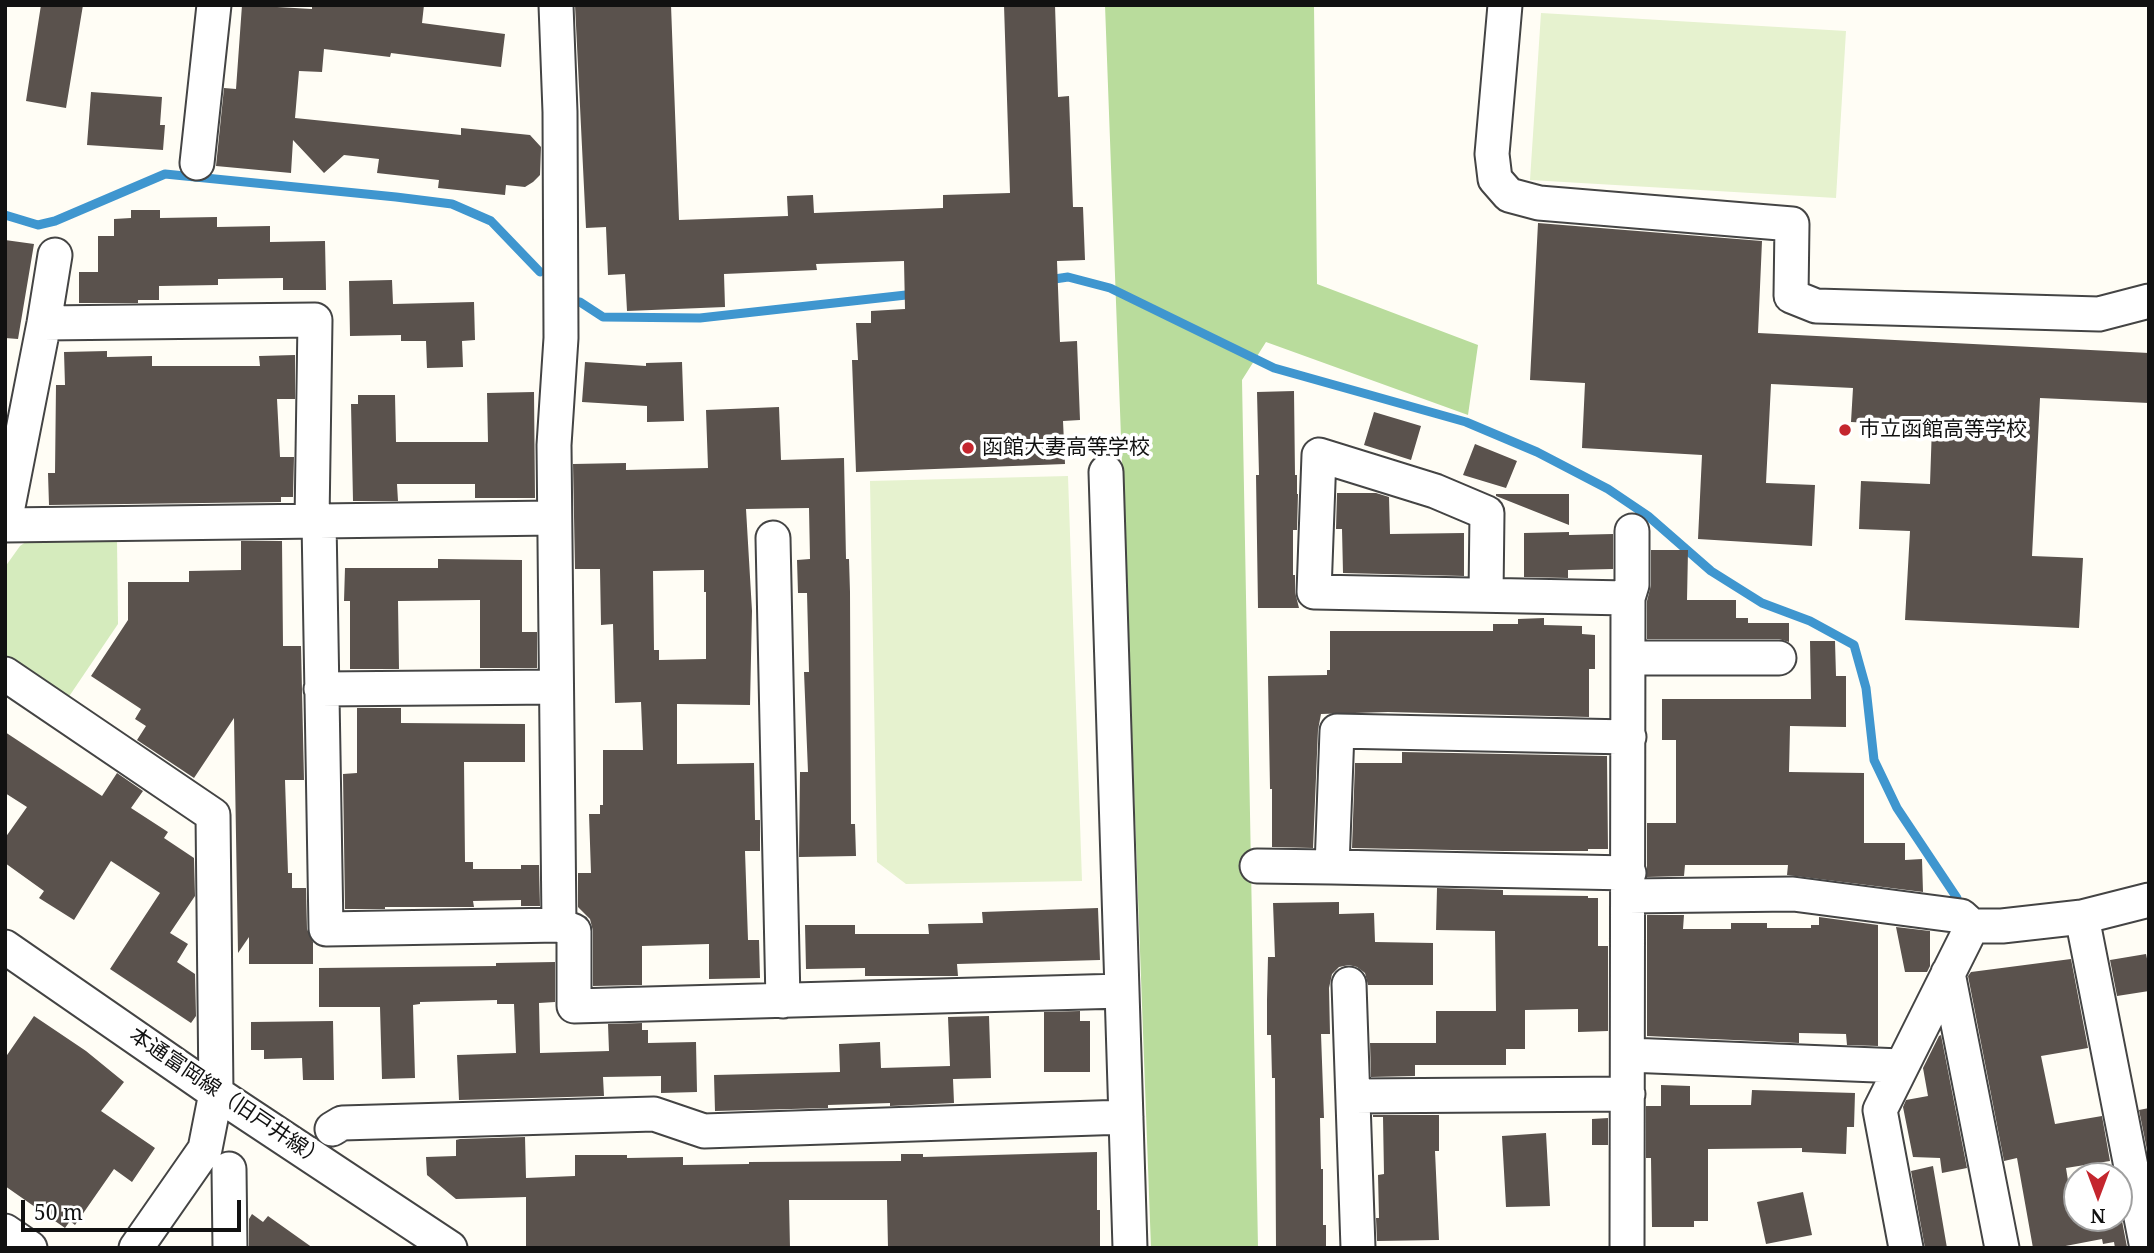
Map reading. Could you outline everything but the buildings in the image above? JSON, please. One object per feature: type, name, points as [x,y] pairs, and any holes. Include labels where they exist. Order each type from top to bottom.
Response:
[{"type":"street","points":[[197,163],[214,5]]},
{"type":"street","points":[[556,5],[560,111],[561,338],[554,445],[559,925]]},
{"type":"street","points":[[1505,5],[1492,155],[1495,179],[1509,195],[1539,203],[1792,224],[1791,296],[1816,306],[2099,314],[2149,301]]},
{"type":"street","points":[[55,255],[5,524],[554,518]]},
{"type":"street","points":[[44,323],[315,320],[316,521],[326,929],[559,925],[574,931],[574,1006],[1122,991]]},
{"type":"street","points":[[1486,595],[1487,513],[1435,491],[1319,455],[1314,592],[1628,598]]},
{"type":"street","points":[[1106,472],[1130,1248]]},
{"type":"street","points":[[1627,1248],[1628,598],[1632,584],[1632,531]]},
{"type":"street","points":[[773,538],[783,1001]]},
{"type":"street","points":[[1628,658],[1779,658]]},
{"type":"street","points":[[5,674],[214,815],[216,1093],[205,1149],[136,1248]]},
{"type":"street","points":[[321,689],[556,687]]},
{"type":"street","points":[[1332,867],[1337,731],[1629,737]]},
{"type":"street","points":[[1257,866],[1332,867],[1793,894],[1961,916],[1972,926],[2003,926],[2082,917],[2149,900]]},
{"type":"street","points":[[2082,917],[2147,1248]]},
{"type":"street","points":[[1906,1248],[1880,1110],[1972,926]]},
{"type":"street","name":"本通富岡線（旧戸井線）","points":[[5,947],[216,1093],[450,1248]]},
{"type":"street","points":[[1948,973],[2002,1248]]},
{"type":"street","points":[[1349,984],[1358,1248]]},
{"type":"street","points":[[1628,1055],[1901,1066]]},
{"type":"street","points":[[1354,1096],[1628,1094]]},
{"type":"street","points":[[332,1129],[342,1123],[654,1114],[704,1131],[1126,1117]]},
{"type":"street","points":[[229,1169],[230,1248]]},
{"type":"street","points":[[5,1231],[30,1248]]},
{"type":"green space","points":[[1105,5],[1314,5],[1317,284],[1478,345],[1468,415],[1266,342],[1242,380],[1258,1248],[1151,1248]]},
{"type":"green space","points":[[1541,13],[1846,31],[1836,198],[1530,180]]},
{"type":"green space","points":[[1068,476],[1082,881],[906,884],[877,862],[870,481]]},
{"type":"green space","points":[[30,539],[117,539],[118,624],[68,698],[5,657],[5,567],[20,546]]},
{"type":"waterway","points":[[5,215],[38,225],[55,221],[165,174],[396,197],[452,204],[491,221],[540,272]]},
{"type":"waterway","points":[[1048,280],[1068,277],[1110,288],[1274,368],[1466,422],[1537,452],[1608,489],[1648,516],[1711,571],[1762,603],[1810,621],[1854,645],[1866,688],[1874,760],[1897,808],[1957,898]]},
{"type":"waterway","points":[[580,302],[603,317],[700,318],[915,294]]},
{"type":"place","name":"市立函館高等学校","points":[[1845,430]]},
{"type":"place","name":"函館大妻高等学校","points":[[968,448]]}]
